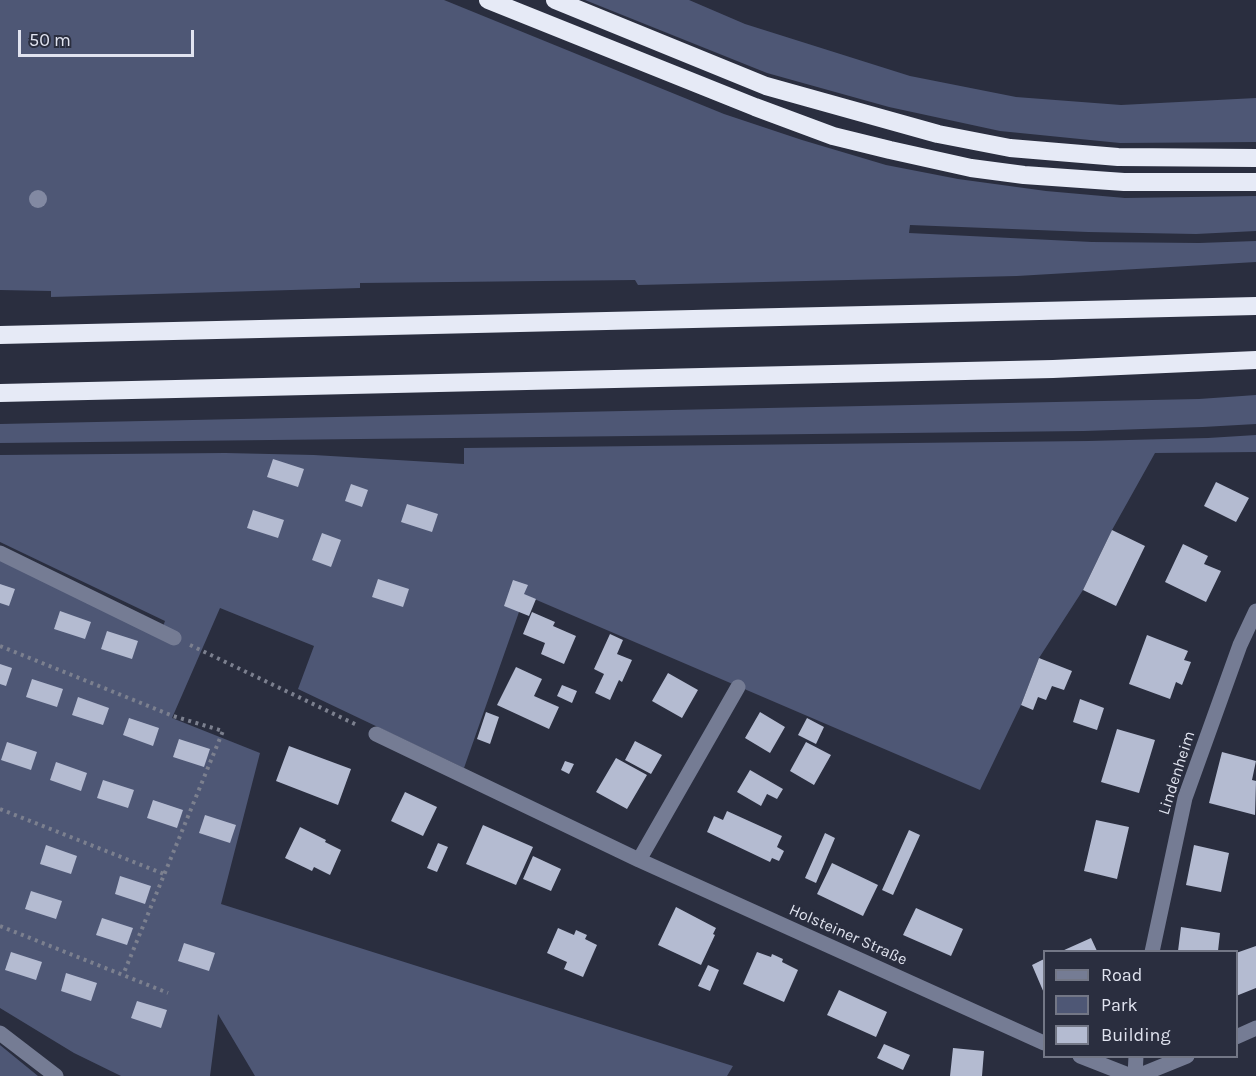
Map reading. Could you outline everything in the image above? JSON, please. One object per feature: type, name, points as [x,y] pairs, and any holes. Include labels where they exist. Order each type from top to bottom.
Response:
[{"type":"highway","points":[[488,0],[755,107],[833,136],[890,150],[971,168],[1024,175],[1124,182],[1256,182]]},
{"type":"highway","points":[[555,0],[765,86],[938,134],[1010,148],[1118,157],[1220,160],[1256,158]]},
{"type":"highway","points":[[0,335],[1256,306]]},
{"type":"highway","points":[[0,330],[33,334]]},
{"type":"highway","points":[[0,393],[1053,369],[1256,360]]},
{"type":"street","points":[[0,553],[174,638]]},
{"type":"street","name":"Lindenheim","points":[[1152,950],[1185,798],[1240,645],[1256,610]]},
{"type":"street","points":[[639,860],[738,687]]},
{"type":"street","name":"Holsteiner Straße","points":[[376,734],[639,860],[1043,1043]]},
{"type":"street","points":[[1238,1036],[1256,1028]]},
{"type":"street","points":[[0,1033],[56,1076]]},
{"type":"street","points":[[1086,1058],[1135,1076],[1182,1058]]},
{"type":"street","points":[[1135,1076],[1136,1058]]},
{"type":"path","points":[[174,638],[376,734]]},
{"type":"path","points":[[0,646],[172,716],[223,731],[123,975]]},
{"type":"path","points":[[0,808],[164,874]]},
{"type":"path","points":[[0,926],[168,993]]},
{"type":"green space","points":[[0,0],[444,0],[724,114],[886,165],[958,179],[1046,191],[1125,198],[1256,196],[1256,231],[1196,234],[910,225],[909,233],[1092,242],[1256,241],[1256,262],[1017,276],[638,285],[635,280],[360,283],[360,288],[51,297],[51,291],[0,290]]},
{"type":"green space","points":[[585,0],[689,0],[745,24],[910,76],[1016,97],[1121,105],[1256,98],[1256,142],[1120,143],[1000,131],[889,107],[767,73]]},
{"type":"green space","points":[[1256,395],[1256,424],[1203,427],[1084,431],[0,443],[0,424],[1199,399]]},
{"type":"green space","points":[[1256,435],[1256,452],[1155,453],[1112,530],[1083,590],[1039,658],[1021,705],[980,790],[525,595],[464,768],[298,689],[314,646],[220,608],[172,718],[260,753],[221,904],[733,1066],[727,1076],[255,1076],[218,1014],[210,1076],[121,1076],[74,1053],[0,1008],[0,556],[159,637],[165,621],[0,542],[0,455],[225,453],[314,455],[464,464],[464,448],[1088,441]]},
{"type":"green space","points":[[0,1045],[38,1076],[0,1076]]},
{"type":"building","points":[[273,459],[304,469],[298,487],[267,477]]},
{"type":"building","points":[[1216,482],[1249,498],[1236,522],[1204,506]]},
{"type":"building","points":[[351,484],[368,490],[362,507],[345,501]]},
{"type":"building","points":[[407,504],[438,514],[432,532],[401,522]]},
{"type":"building","points":[[253,510],[284,520],[278,538],[247,528]]},
{"type":"building","points":[[1112,530],[1145,546],[1116,606],[1083,590]]},
{"type":"building","points":[[322,533],[341,540],[331,567],[312,560]]},
{"type":"building","points":[[1183,544],[1208,556],[1204,564],[1221,571],[1206,602],[1165,582]]},
{"type":"building","points":[[378,579],[409,589],[403,607],[372,597]]},
{"type":"building","points":[[513,580],[528,585],[524,594],[536,599],[529,616],[504,606]]},
{"type":"building","points":[[0,584],[15,589],[9,606],[0,603]]},
{"type":"building","points":[[60,611],[91,622],[85,639],[54,629]]},
{"type":"building","points":[[532,612],[555,622],[553,626],[576,636],[564,664],[541,654],[545,643],[523,634]]},
{"type":"building","points":[[107,631],[138,641],[132,659],[101,649]]},
{"type":"building","points":[[610,634],[623,640],[617,654],[632,660],[622,682],[619,680],[610,700],[595,693],[604,674],[594,669]]},
{"type":"building","points":[[1147,635],[1188,651],[1184,660],[1191,662],[1182,685],[1176,682],[1170,699],[1129,684]]},
{"type":"building","points":[[1039,658],[1072,671],[1064,690],[1052,686],[1046,700],[1038,697],[1033,710],[1021,705]]},
{"type":"building","points":[[0,664],[12,668],[6,686],[0,684]]},
{"type":"building","points":[[516,667],[542,679],[534,696],[559,707],[549,729],[497,705]]},
{"type":"building","points":[[668,673],[698,690],[682,718],[652,701]]},
{"type":"building","points":[[32,679],[63,689],[57,707],[26,697]]},
{"type":"building","points":[[562,685],[577,691],[572,703],[557,696]]},
{"type":"building","points":[[78,697],[109,708],[103,725],[72,715]]},
{"type":"building","points":[[1080,699],[1104,708],[1097,730],[1073,722]]},
{"type":"building","points":[[486,712],[499,717],[490,744],[477,739]]},
{"type":"building","points":[[760,712],[785,727],[770,753],[745,738]]},
{"type":"building","points":[[129,718],[159,728],[153,746],[123,735]]},
{"type":"building","points":[[807,718],[824,727],[816,744],[798,735]]},
{"type":"building","points":[[1117,729],[1155,740],[1139,793],[1101,782]]},
{"type":"building","points":[[179,739],[210,749],[204,767],[173,757]]},
{"type":"building","points":[[635,741],[662,755],[651,774],[625,760]]},
{"type":"building","points":[[7,742],[37,752],[31,770],[1,760]]},
{"type":"building","points":[[806,742],[831,755],[814,785],[790,771]]},
{"type":"building","points":[[289,746],[351,769],[338,805],[276,781]]},
{"type":"building","points":[[1222,752],[1256,761],[1252,780],[1256,781],[1255,815],[1209,803]]},
{"type":"building","points":[[616,758],[647,775],[627,809],[596,792]]},
{"type":"building","points":[[565,761],[574,764],[569,774],[561,770]]},
{"type":"building","points":[[56,762],[87,773],[81,791],[50,780]]},
{"type":"building","points":[[750,770],[783,789],[777,799],[767,794],[761,806],[737,792]]},
{"type":"building","points":[[103,780],[134,790],[128,808],[97,798]]},
{"type":"building","points":[[405,792],[437,807],[423,836],[391,821]]},
{"type":"building","points":[[153,800],[183,810],[177,828],[147,818]]},
{"type":"building","points":[[727,811],[782,836],[777,847],[784,851],[779,861],[772,858],[770,862],[707,832],[714,816],[723,820]]},
{"type":"building","points":[[205,815],[236,825],[230,843],[199,833]]},
{"type":"building","points":[[1096,820],[1129,827],[1117,879],[1084,871]]},
{"type":"building","points":[[483,825],[533,847],[516,885],[466,864]]},
{"type":"building","points":[[300,827],[341,850],[330,875],[314,867],[312,871],[285,858]]},
{"type":"building","points":[[909,830],[920,835],[893,895],[882,890]]},
{"type":"building","points":[[825,833],[835,838],[816,883],[805,878]]},
{"type":"building","points":[[438,843],[448,847],[437,872],[427,868]]},
{"type":"building","points":[[46,845],[77,856],[71,874],[40,864]]},
{"type":"building","points":[[1194,845],[1229,853],[1221,892],[1186,885]]},
{"type":"building","points":[[533,856],[561,869],[551,891],[523,879]]},
{"type":"building","points":[[832,863],[878,885],[863,916],[817,894]]},
{"type":"building","points":[[120,876],[151,886],[145,904],[115,894]]},
{"type":"building","points":[[31,891],[62,901],[56,919],[25,909]]},
{"type":"building","points":[[676,907],[716,928],[701,965],[658,945]]},
{"type":"building","points":[[916,908],[963,929],[951,956],[903,935]]},
{"type":"building","points":[[102,918],[133,928],[127,945],[96,935]]},
{"type":"building","points":[[1181,927],[1220,933],[1218,950],[1178,950]]},
{"type":"building","points":[[558,928],[574,935],[576,930],[587,935],[585,939],[597,945],[583,977],[564,969],[567,962],[547,953]]},
{"type":"building","points":[[1091,938],[1097,950],[1064,950]]},
{"type":"building","points":[[184,943],[215,953],[209,971],[178,961]]},
{"type":"building","points":[[1256,946],[1256,988],[1238,995],[1238,952]]},
{"type":"building","points":[[11,952],[42,962],[36,980],[5,970]]},
{"type":"building","points":[[757,952],[771,957],[772,954],[798,970],[784,1002],[743,984]]},
{"type":"building","points":[[1043,960],[1043,991],[1032,965]]},
{"type":"building","points":[[708,965],[719,970],[710,991],[698,986]]},
{"type":"building","points":[[66,973],[97,983],[91,1001],[61,991]]},
{"type":"building","points":[[839,990],[887,1012],[876,1037],[827,1015]]},
{"type":"building","points":[[137,1001],[167,1010],[161,1028],[131,1018]]},
{"type":"building","points":[[884,1044],[910,1055],[903,1070],[877,1058]]},
{"type":"building","points":[[953,1048],[984,1051],[982,1076],[950,1076]]}]
